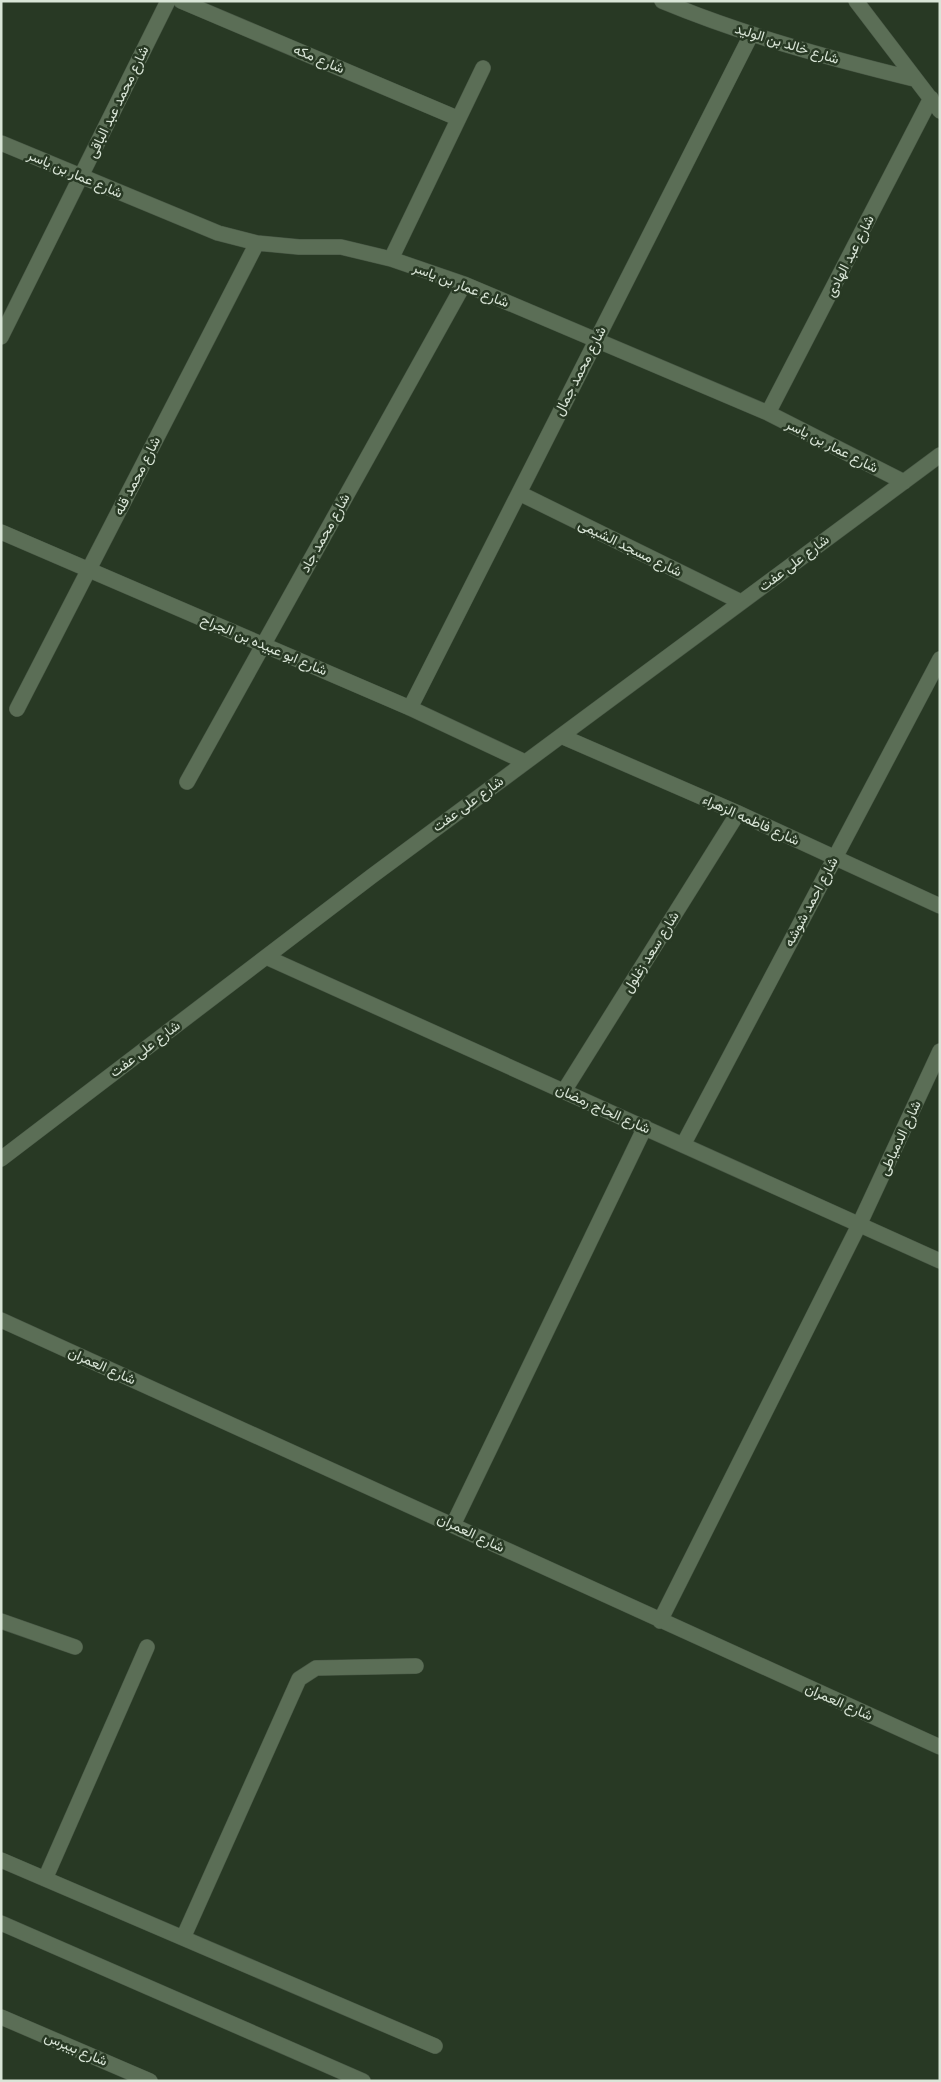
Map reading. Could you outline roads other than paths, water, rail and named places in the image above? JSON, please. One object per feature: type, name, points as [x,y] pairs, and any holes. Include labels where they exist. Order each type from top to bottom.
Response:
[{"type":"street","name":"شارع محمد عبد الباقى","points":[[1,337],[168,1]]},
{"type":"street","name":"شارع مكه","points":[[181,1],[458,118]]},
{"type":"street","name":"شارع خالد بن الوليد","points":[[662,1],[750,34],[832,59],[914,79]]},
{"type":"street","points":[[856,1],[940,111]]},
{"type":"street","name":"شارع محمد جمال","points":[[410,708],[750,34]]},
{"type":"street","points":[[390,259],[482,68]]},
{"type":"street","name":"شارع عبد الهادى","points":[[768,413],[931,98]]},
{"type":"street","name":"شارع عمار بن ياسر","points":[[1,143],[218,233],[257,242],[299,247],[341,247],[390,259],[464,284],[768,413],[904,482]]},
{"type":"street","name":"شارع محمد قله","points":[[17,709],[257,242]]},
{"type":"street","name":"شارع محمد جاد","points":[[187,782],[464,284]]},
{"type":"street","name":"شارع على عفت","points":[[1,1159],[526,762],[940,455]]},
{"type":"street","name":"شارع مسجد الشيمى","points":[[519,493],[741,602]]},
{"type":"street","name":"شارع ابو عبيده بن الجراح","points":[[1,532],[410,708],[526,762]]},
{"type":"street","name":"شارع احمد شوشه","points":[[683,1145],[940,659]]},
{"type":"street","name":"شارع فاطمه الزهراء","points":[[561,736],[940,906]]},
{"type":"street","name":"شارع سعد زغلول","points":[[564,1091],[738,814]]},
{"type":"street","name":"شارع الحاج رمضان","points":[[266,957],[940,1261]]},
{"type":"street","name":"شارع الدمياطى","points":[[660,1621],[860,1225],[940,1051]]},
{"type":"street","points":[[453,1525],[645,1127]]},
{"type":"street","name":"شارع العمران","points":[[1,1320],[660,1621],[939,1744]]},
{"type":"street","points":[[1,1621],[76,1647]]},
{"type":"street","points":[[45,1879],[147,1647]]},
{"type":"street","points":[[183,1938],[299,1679],[316,1668],[416,1666]]},
{"type":"street","points":[[1,1860],[435,2046]]},
{"type":"street","points":[[1,1924],[363,2081]]},
{"type":"street","name":"شارع بيبرس","points":[[1,2017],[150,2081]]}]
